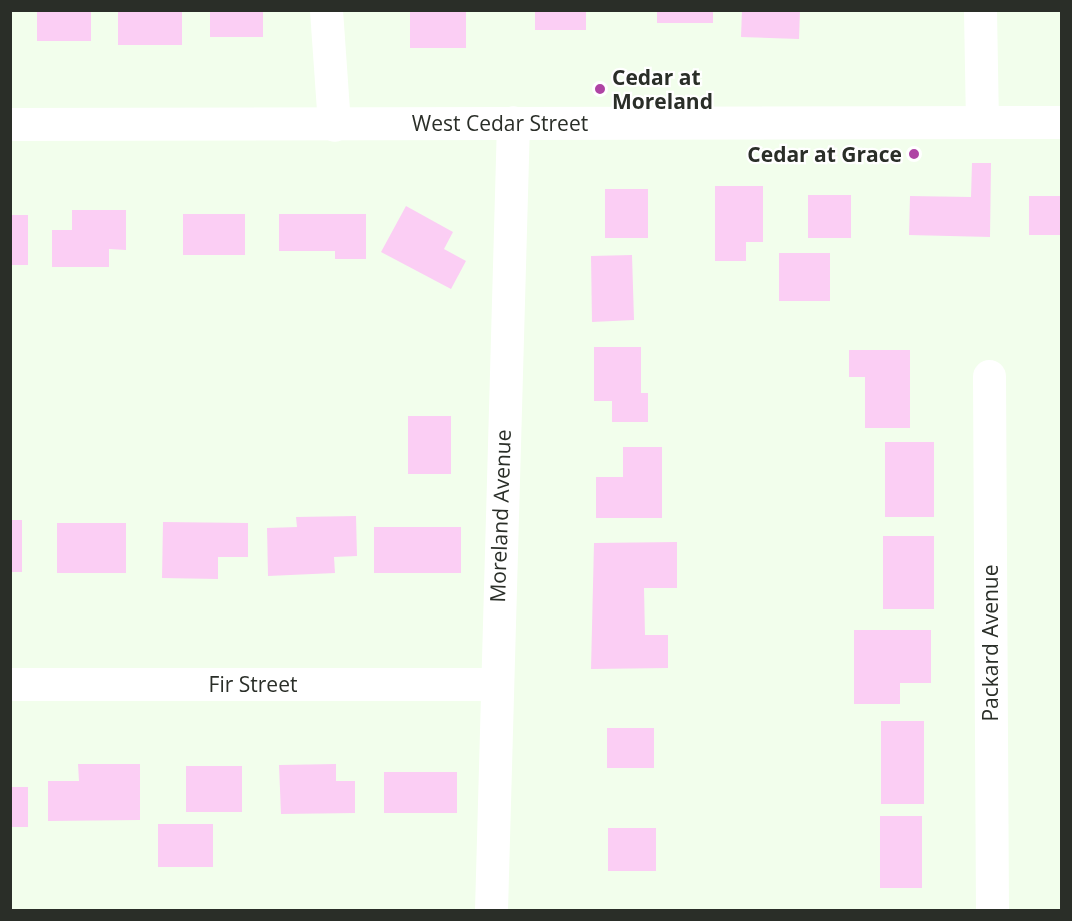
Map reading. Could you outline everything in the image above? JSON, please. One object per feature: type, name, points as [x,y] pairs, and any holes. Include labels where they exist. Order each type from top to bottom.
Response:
[{"type":"street","points":[[326,10],[334,125]]},
{"type":"street","points":[[981,10],[982,122]]},
{"type":"street","name":"Moreland Avenue","points":[[491,910],[495,684],[513,122]]},
{"type":"street","name":"West Cedar Street","points":[[10,124],[1062,122]]},
{"type":"street","name":"Packard Avenue","points":[[989,376],[992,910]]},
{"type":"street","name":"Fir Street","points":[[10,684],[495,684]]},
{"type":"building","points":[[37,10],[91,10],[91,41],[37,41]]},
{"type":"building","points":[[118,10],[182,10],[182,45],[118,45]]},
{"type":"building","points":[[210,10],[263,10],[263,37],[210,37]]},
{"type":"building","points":[[410,10],[466,10],[466,48],[410,48]]},
{"type":"building","points":[[535,10],[586,10],[586,30],[535,30]]},
{"type":"building","points":[[657,10],[713,10],[713,23],[657,23]]},
{"type":"building","points":[[742,10],[800,10],[799,39],[741,37]]},
{"type":"building","points":[[972,163],[991,163],[990,237],[909,235],[910,196],[971,197]]},
{"type":"building","points":[[715,186],[763,186],[763,242],[746,242],[746,261],[715,261]]},
{"type":"building","points":[[605,189],[648,189],[648,238],[605,238]]},
{"type":"building","points":[[808,195],[851,195],[851,238],[808,238]]},
{"type":"building","points":[[1029,196],[1062,196],[1062,235],[1029,235]]},
{"type":"building","points":[[406,206],[453,232],[444,249],[466,261],[451,289],[381,252]]},
{"type":"building","points":[[72,210],[126,210],[126,250],[109,249],[109,267],[52,267],[52,230],[72,230]]},
{"type":"building","points":[[183,214],[245,214],[245,255],[183,255]]},
{"type":"building","points":[[279,214],[366,214],[366,259],[335,259],[335,251],[279,251]]},
{"type":"building","points":[[10,215],[28,215],[28,265],[10,265]]},
{"type":"building","points":[[779,253],[830,253],[830,301],[779,301]]},
{"type":"building","points":[[632,255],[634,320],[592,322],[591,256]]},
{"type":"building","points":[[594,347],[641,347],[641,393],[648,393],[648,422],[612,422],[612,401],[594,401]]},
{"type":"building","points":[[849,350],[910,350],[910,428],[865,428],[865,377],[849,377]]},
{"type":"building","points":[[408,416],[451,416],[451,474],[408,474]]},
{"type":"building","points":[[885,442],[934,442],[934,517],[885,517]]},
{"type":"building","points":[[623,447],[662,447],[662,518],[596,518],[596,477],[623,477]]},
{"type":"building","points":[[356,516],[357,556],[334,557],[335,573],[268,576],[267,528],[297,527],[296,517]]},
{"type":"building","points":[[10,520],[22,520],[22,572],[10,572]]},
{"type":"building","points":[[163,522],[248,523],[248,557],[218,557],[218,579],[162,578]]},
{"type":"building","points":[[57,523],[126,523],[126,573],[57,573]]},
{"type":"building","points":[[374,527],[461,527],[461,573],[374,573]]},
{"type":"building","points":[[883,536],[934,536],[934,609],[883,609]]},
{"type":"building","points":[[677,542],[677,588],[644,588],[645,635],[668,635],[668,668],[591,669],[594,543]]},
{"type":"building","points":[[854,630],[931,630],[931,683],[900,683],[900,704],[854,704]]},
{"type":"building","points":[[881,721],[924,721],[924,804],[881,804]]},
{"type":"building","points":[[607,728],[654,728],[654,768],[607,768]]},
{"type":"building","points":[[78,764],[140,764],[140,820],[48,821],[48,781],[79,781]]},
{"type":"building","points":[[336,764],[336,781],[355,781],[355,813],[281,814],[279,765]]},
{"type":"building","points":[[186,766],[242,766],[242,812],[186,812]]},
{"type":"building","points":[[384,772],[457,772],[457,813],[384,813]]},
{"type":"building","points":[[10,787],[28,787],[28,827],[10,827]]},
{"type":"building","points":[[880,816],[922,816],[922,888],[880,888]]},
{"type":"building","points":[[158,824],[213,824],[213,867],[158,867]]},
{"type":"building","points":[[608,828],[656,828],[656,871],[608,871]]},
{"type":"place","name":"Cedar at Moreland","points":[[600,89]]},
{"type":"place","name":"Cedar at Grace","points":[[914,154]]}]
